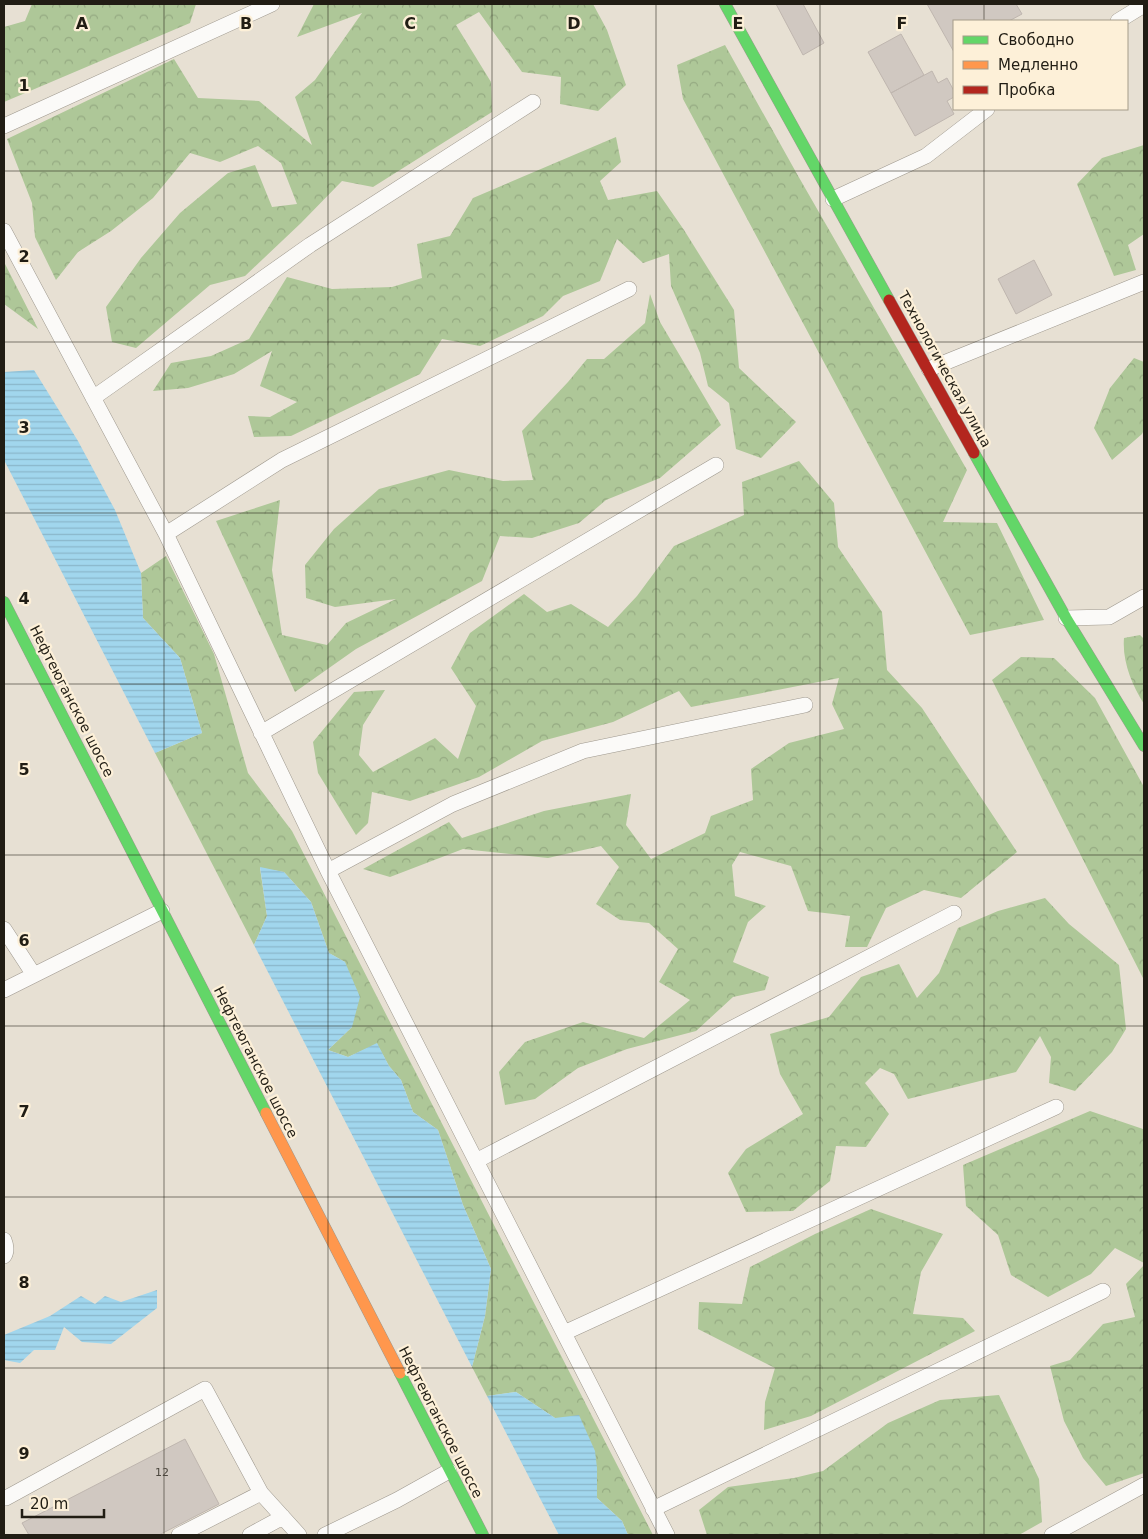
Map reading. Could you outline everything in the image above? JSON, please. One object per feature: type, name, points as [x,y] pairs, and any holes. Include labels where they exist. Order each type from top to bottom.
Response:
[{"type":"main road","name":"Технологическая улица","points":[[725,4],[1066,618],[1144,746]]},
{"type":"main road","name":"Нефтеюганское шоссе","points":[[4,602],[483,1535]]},
{"type":"lane","points":[[4,126],[272,4]]},
{"type":"lane","points":[[1120,20],[1144,5]]},
{"type":"lane","points":[[93,398],[310,245],[533,102]]},
{"type":"lane","points":[[832,199],[926,156],[986,110]]},
{"type":"lane","points":[[4,231],[166,534],[328,871],[667,1535]]},
{"type":"lane","points":[[929,369],[1144,282]]},
{"type":"lane","points":[[166,534],[282,460],[629,289]]},
{"type":"lane","points":[[261,733],[716,465]]},
{"type":"lane","points":[[1066,618],[1109,617],[1144,597]]},
{"type":"lane","points":[[328,871],[453,804],[583,751],[805,705]]},
{"type":"lane","points":[[4,990],[162,911]]},
{"type":"lane","points":[[476,1161],[954,913]]},
{"type":"lane","points":[[4,930],[34,975]]},
{"type":"lane","points":[[564,1333],[1056,1107]]},
{"type":"lane","points":[[4,1240],[6,1254],[4,1256]]},
{"type":"lane","points":[[653,1509],[1102,1291]]},
{"type":"lane","points":[[6,1498],[205,1389],[261,1493],[299,1535]]},
{"type":"lane","points":[[325,1535],[397,1500],[449,1471]]},
{"type":"lane","points":[[1052,1535],[1144,1485]]},
{"type":"lane","points":[[179,1535],[261,1493]]},
{"type":"lane","points":[[250,1535],[283,1517]]},
{"type":"green space","points":[[32,4],[196,4],[190,23],[4,102],[4,27],[25,21]]},
{"type":"green space","points":[[314,4],[593,4],[607,30],[626,85],[598,111],[560,104],[561,77],[522,72],[479,12],[456,25],[491,82],[492,112],[373,187],[342,181],[245,276],[210,285],[136,348],[112,342],[106,307],[141,258],[180,213],[228,173],[255,165],[272,207],[297,204],[281,163],[258,146],[220,162],[190,153],[153,198],[111,231],[78,252],[56,280],[35,237],[32,203],[7,139],[174,59],[198,98],[259,101],[312,145],[295,97],[315,80],[362,13],[297,37]]},
{"type":"green space","points":[[725,45],[967,470],[943,522],[997,523],[1044,620],[970,635],[683,99],[677,65]]},
{"type":"green space","points":[[616,137],[621,162],[600,181],[608,200],[657,191],[734,310],[739,368],[796,422],[761,458],[736,449],[729,403],[708,386],[700,353],[671,286],[669,254],[643,263],[617,239],[600,281],[563,296],[543,316],[480,346],[442,339],[420,374],[291,436],[254,437],[248,416],[270,417],[297,402],[260,386],[272,351],[234,374],[188,388],[153,391],[171,363],[211,356],[249,339],[287,277],[332,289],[392,287],[422,278],[417,244],[450,236],[473,198]]},
{"type":"green space","points":[[1144,145],[1144,234],[1128,245],[1136,270],[1114,276],[1077,184],[1102,158]]},
{"type":"green space","points":[[4,262],[38,329],[4,304]]},
{"type":"green space","points":[[650,294],[660,322],[721,425],[660,478],[606,500],[579,523],[532,538],[500,536],[482,581],[356,649],[295,692],[216,521],[280,500],[272,570],[282,635],[327,645],[346,623],[396,599],[335,607],[306,598],[305,565],[334,529],[379,489],[449,470],[503,481],[533,480],[522,431],[587,359],[604,359],[645,323]]},
{"type":"green space","points":[[1134,358],[1144,362],[1144,430],[1142,434],[1112,460],[1094,428],[1110,388]]},
{"type":"green space","points":[[799,461],[834,503],[838,547],[882,612],[887,670],[922,708],[1017,852],[961,898],[924,890],[886,908],[867,947],[845,947],[850,916],[808,911],[791,866],[740,852],[732,865],[735,896],[766,906],[748,922],[733,962],[769,977],[765,990],[733,997],[696,1031],[627,1049],[578,1068],[535,1099],[505,1105],[499,1072],[525,1042],[583,1022],[644,1038],[690,1000],[659,982],[678,949],[649,923],[620,920],[596,904],[619,867],[601,846],[548,858],[463,849],[390,877],[363,869],[449,822],[462,838],[544,811],[631,794],[626,825],[651,859],[705,833],[711,816],[753,800],[751,769],[789,743],[844,729],[832,704],[839,678],[691,707],[679,691],[613,722],[542,741],[479,777],[410,801],[372,792],[368,823],[356,835],[318,773],[313,742],[354,692],[385,690],[363,725],[359,755],[373,772],[435,738],[458,759],[476,706],[451,668],[470,633],[524,594],[547,612],[571,604],[608,627],[637,596],[674,546],[744,515],[742,482]]},
{"type":"green space","points":[[166,556],[214,654],[248,773],[292,831],[653,1535],[628,1535],[622,1521],[597,1498],[597,1468],[555,1418],[516,1392],[487,1396],[472,1367],[485,1316],[491,1269],[463,1205],[438,1130],[413,1112],[401,1080],[389,1066],[377,1044],[348,1057],[328,1050],[352,1027],[345,962],[329,953],[311,902],[284,872],[260,868],[267,916],[254,945],[155,753],[202,733],[180,658],[143,618],[141,573]]},
{"type":"green space","points":[[1140,635],[1144,639],[1144,704],[1126,664],[1124,647],[1124,638]]},
{"type":"green space","points":[[1021,657],[1054,658],[1095,698],[1144,787],[1144,980],[992,680]]},
{"type":"green space","points":[[1045,898],[1069,924],[1119,965],[1126,1029],[1112,1052],[1075,1091],[1049,1083],[1051,1057],[1040,1036],[1016,1072],[908,1099],[894,1074],[880,1068],[865,1083],[889,1114],[866,1147],[836,1146],[830,1181],[793,1211],[746,1212],[728,1173],[746,1149],[803,1114],[780,1074],[770,1034],[829,1017],[861,977],[899,964],[917,998],[939,973],[958,928],[998,911]]},
{"type":"green space","points":[[1090,1111],[1143,1129],[1144,1131],[1144,1263],[1115,1248],[1091,1274],[1048,1297],[1011,1275],[998,1235],[966,1206],[963,1165]]},
{"type":"green space","points":[[871,1209],[943,1234],[921,1272],[913,1314],[963,1318],[975,1331],[811,1416],[764,1430],[765,1402],[775,1368],[698,1329],[699,1302],[742,1304],[750,1267],[815,1234]]},
{"type":"green space","points":[[1144,1265],[1144,1473],[1106,1486],[1083,1458],[1064,1421],[1050,1366],[1070,1360],[1103,1324],[1135,1317],[1126,1284]]},
{"type":"green space","points":[[999,1395],[1039,1479],[1042,1522],[1019,1535],[707,1535],[699,1510],[728,1487],[794,1478],[823,1471],[888,1423],[940,1400]]},
{"type":"water","points":[[34,370],[78,441],[115,510],[141,573],[143,618],[180,658],[202,733],[155,753],[4,460],[4,372]]},
{"type":"water","points":[[260,867],[284,872],[311,902],[329,953],[345,962],[360,997],[352,1027],[328,1050],[348,1057],[377,1043],[389,1066],[401,1080],[413,1112],[438,1130],[463,1205],[491,1269],[485,1316],[472,1367],[254,945],[267,916]]},
{"type":"water","points":[[157,1290],[157,1308],[111,1344],[82,1342],[64,1327],[55,1350],[34,1350],[20,1363],[4,1360],[4,1335],[50,1316],[81,1296],[95,1304],[105,1296],[121,1302]]},
{"type":"water","points":[[516,1392],[555,1418],[579,1415],[595,1451],[597,1498],[622,1521],[628,1535],[559,1535],[487,1396]]},
{"type":"building","points":[[776,4],[803,4],[824,43],[803,55]]},
{"type":"building","points":[[927,4],[1016,4],[1022,14],[1011,20],[953,20],[953,50]]},
{"type":"building","points":[[901,34],[924,75],[891,93],[868,52]]},
{"type":"building","points":[[932,71],[938,83],[947,78],[953,89],[953,98],[947,101],[954,114],[915,136],[891,93]]},
{"type":"building","points":[[1034,260],[1052,295],[1016,314],[998,279]]},
{"type":"building","points":[[185,1439],[219,1504],[159,1535],[29,1535],[22,1523]]},
{"type":"traffic: fast","points":[[725,4],[889,300]]},
{"type":"traffic: fast","points":[[974,453],[1066,618],[1144,746]]},
{"type":"traffic: fast","points":[[4,602],[266,1113]]},
{"type":"traffic: fast","points":[[400,1373],[483,1535]]},
{"type":"traffic: slow","points":[[266,1113],[400,1373]]},
{"type":"traffic: jam","points":[[889,300],[974,453]]}]
